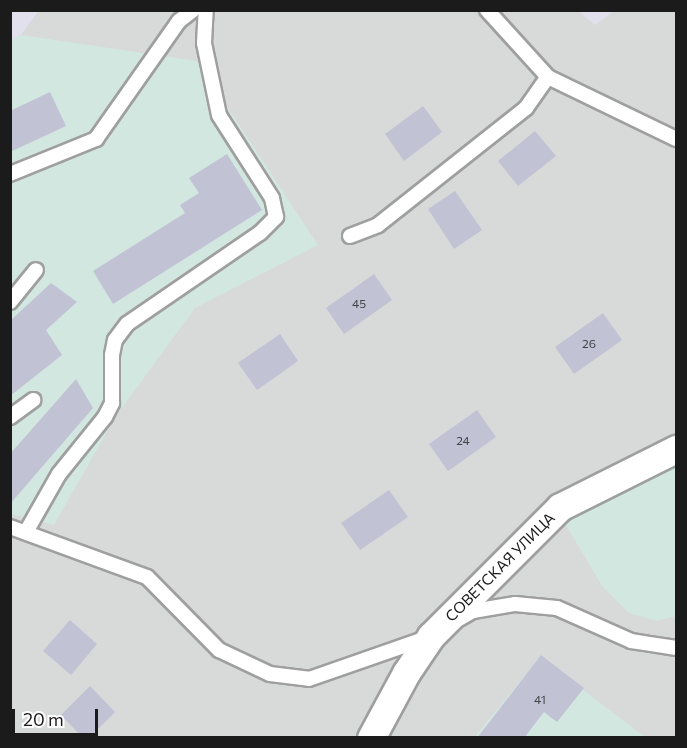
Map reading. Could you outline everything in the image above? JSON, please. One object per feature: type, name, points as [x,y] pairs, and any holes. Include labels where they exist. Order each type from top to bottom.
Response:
[{"type":"street","name":"СОВЕТСКАЯ УЛИЦА","points":[[371,738],[406,672],[431,636],[560,507],[676,448]]},
{"type":"lane","points":[[10,174],[96,139],[178,21],[193,10]]},
{"type":"lane","points":[[26,532],[59,474],[105,417],[112,403],[112,355],[115,340],[127,324],[260,234],[276,217],[272,198],[219,115],[204,43],[206,10]]},
{"type":"lane","points":[[487,10],[549,77],[676,139]]},
{"type":"lane","points":[[350,236],[378,225],[526,108],[549,77]]},
{"type":"lane","points":[[10,302],[36,270]]},
{"type":"lane","points":[[10,417],[33,400]]},
{"type":"lane","points":[[10,527],[147,577],[219,650],[270,674],[309,679],[431,636],[473,611],[515,604],[556,608],[631,640],[676,648]]},
{"type":"shaded area","points":[[39,10],[577,10],[595,25],[614,11],[676,11],[676,737],[11,738],[11,40],[21,35]]},
{"type":"shaded area","points":[[21,35],[197,61],[318,245],[195,308],[116,416],[54,525],[11,514],[11,40]]},
{"type":"shaded area","points":[[676,466],[676,616],[657,621],[629,613],[602,586],[564,522],[582,508]]},
{"type":"shaded area","points":[[541,655],[595,699],[645,737],[474,738]]},
{"type":"building","points":[[50,92],[66,126],[10,152],[10,111]]},
{"type":"building","points":[[423,106],[442,132],[404,161],[385,134]]},
{"type":"building","points":[[535,131],[556,156],[518,186],[498,161]]},
{"type":"building","points":[[227,154],[262,210],[113,304],[93,271],[185,213],[180,205],[199,193],[189,178]]},
{"type":"building","points":[[455,191],[482,230],[454,249],[428,209]]},
{"type":"building","points":[[374,274],[392,300],[344,334],[326,308]]},
{"type":"building","points":[[51,283],[77,302],[46,330],[62,355],[10,396],[10,321]]},
{"type":"building","points":[[603,313],[622,340],[574,374],[555,347]]},
{"type":"building","points":[[280,334],[298,361],[257,390],[238,363]]},
{"type":"building","points":[[76,379],[93,408],[10,504],[10,454]]},
{"type":"building","points":[[477,410],[496,437],[448,471],[429,444]]},
{"type":"building","points":[[389,490],[408,517],[360,550],[341,523]]},
{"type":"building","points":[[70,620],[97,644],[71,675],[43,651]]},
{"type":"building","points":[[541,655],[584,688],[557,722],[544,712],[524,738],[477,738]]},
{"type":"building","points":[[90,686],[115,712],[89,738],[83,738],[61,715]]}]
